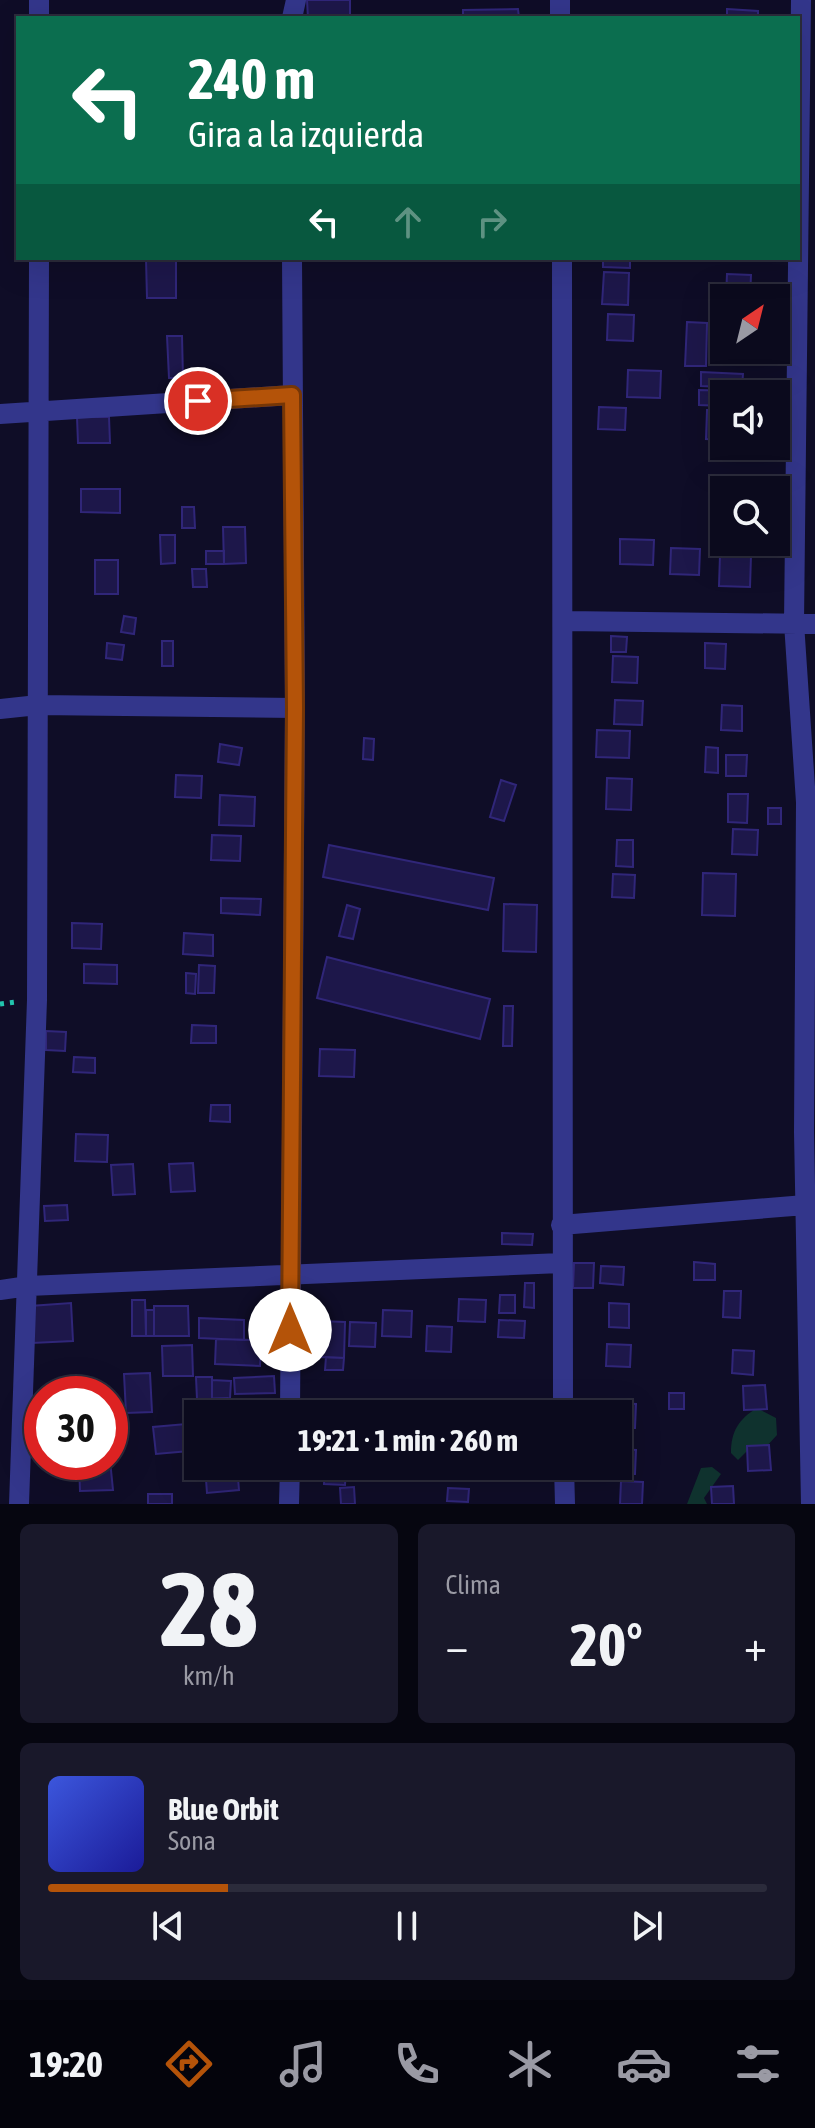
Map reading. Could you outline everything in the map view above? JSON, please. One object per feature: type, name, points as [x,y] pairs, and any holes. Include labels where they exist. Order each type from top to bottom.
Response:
[{"type":"street","points":[[801,0],[806,307],[805,623],[810,802],[809,1132],[805,1205],[811,1504]]},
{"type":"street","points":[[19,1504],[37,1000],[39,260]]},
{"type":"street","points":[[290,1400],[295,708],[292,260]]},
{"type":"street","points":[[562,260],[565,621],[563,1400]]},
{"type":"street","points":[[0,414],[292,395]]},
{"type":"street","points":[[565,621],[805,623]]},
{"type":"street","points":[[0,709],[38,705],[295,708]]},
{"type":"street","points":[[561,1225],[805,1205]]},
{"type":"street","points":[[0,1290],[28,1286],[561,1263]]},
{"type":"street","points":[[289,1504],[290,1480]]},
{"type":"street","points":[[564,1480],[565,1504]]},
{"type":"green space","points":[[757,1408],[776,1418],[777,1435],[766,1447],[750,1448],[738,1460],[731,1453],[734,1432],[741,1421]]},
{"type":"green space","points":[[712,1467],[721,1474],[704,1498],[707,1504],[687,1504],[701,1468]]},
{"type":"building","points":[[307,0],[350,0],[350,16],[308,16]]},
{"type":"building","points":[[518,9],[519,16],[463,16],[463,10]]},
{"type":"building","points":[[727,9],[758,11],[758,16],[727,16]]},
{"type":"building","points":[[146,260],[176,260],[176,298],[147,298]]},
{"type":"building","points":[[603,260],[630,260],[630,268],[603,267]]},
{"type":"building","points":[[604,272],[629,273],[628,305],[602,304]]},
{"type":"building","points":[[727,274],[751,275],[751,284],[727,284]]},
{"type":"building","points":[[608,314],[634,315],[633,341],[607,340]]},
{"type":"building","points":[[687,322],[707,323],[706,366],[685,366]]},
{"type":"building","points":[[167,336],[182,336],[183,378],[169,378]]},
{"type":"building","points":[[628,370],[661,371],[660,398],[627,397]]},
{"type":"building","points":[[701,372],[743,374],[743,380],[710,380],[710,386],[701,386]]},
{"type":"building","points":[[699,390],[710,390],[710,405],[699,405]]},
{"type":"building","points":[[599,407],[626,408],[625,430],[598,429]]},
{"type":"building","points":[[707,410],[710,410],[710,439],[706,439]]},
{"type":"building","points":[[77,417],[109,417],[110,443],[78,443]]},
{"type":"building","points":[[81,489],[120,489],[120,513],[81,512]]},
{"type":"building","points":[[182,507],[194,507],[195,528],[182,528]]},
{"type":"building","points":[[223,527],[245,527],[246,563],[224,564]]},
{"type":"building","points":[[160,535],[175,535],[175,563],[161,564]]},
{"type":"building","points":[[620,539],[654,540],[653,565],[620,564]]},
{"type":"building","points":[[671,548],[700,549],[699,575],[670,574]]},
{"type":"building","points":[[206,551],[224,551],[224,564],[206,564]]},
{"type":"building","points":[[720,556],[751,556],[750,587],[719,586]]},
{"type":"building","points":[[95,560],[118,560],[118,594],[95,594]]},
{"type":"building","points":[[192,569],[206,569],[207,587],[193,587]]},
{"type":"building","points":[[124,616],[136,618],[134,634],[121,632]]},
{"type":"building","points":[[611,636],[627,637],[626,652],[611,652]]},
{"type":"building","points":[[162,641],[173,641],[173,666],[162,666]]},
{"type":"building","points":[[107,643],[124,645],[122,660],[106,658]]},
{"type":"building","points":[[705,643],[726,644],[725,669],[705,668]]},
{"type":"building","points":[[613,656],[638,657],[637,683],[612,682]]},
{"type":"building","points":[[615,700],[643,701],[642,725],[614,724]]},
{"type":"building","points":[[722,705],[742,706],[742,731],[721,730]]},
{"type":"building","points":[[597,730],[630,731],[629,758],[596,757]]},
{"type":"building","points":[[364,738],[374,739],[373,760],[363,759]]},
{"type":"building","points":[[220,744],[242,748],[239,765],[218,762]]},
{"type":"building","points":[[706,747],[718,748],[718,773],[705,772]]},
{"type":"building","points":[[726,755],[747,755],[746,776],[726,776]]},
{"type":"building","points":[[176,775],[202,776],[201,798],[175,797]]},
{"type":"building","points":[[607,778],[632,779],[631,810],[606,809]]},
{"type":"building","points":[[501,780],[516,785],[504,821],[490,817]]},
{"type":"building","points":[[728,794],[748,794],[747,823],[728,822]]},
{"type":"building","points":[[220,795],[255,797],[254,826],[219,825]]},
{"type":"building","points":[[768,808],[781,808],[781,824],[768,824]]},
{"type":"building","points":[[733,829],[758,830],[757,855],[732,854]]},
{"type":"building","points":[[212,835],[241,836],[240,861],[211,860]]},
{"type":"building","points":[[617,840],[633,840],[633,867],[616,866]]},
{"type":"building","points":[[329,845],[494,878],[488,910],[323,877]]},
{"type":"building","points":[[703,873],[736,874],[735,916],[702,915]]},
{"type":"building","points":[[613,874],[635,875],[634,898],[612,897]]},
{"type":"building","points":[[221,898],[261,899],[260,915],[221,913]]},
{"type":"building","points":[[504,904],[537,905],[536,952],[503,951]]},
{"type":"building","points":[[347,905],[360,909],[353,939],[339,936]]},
{"type":"building","points":[[72,923],[102,924],[101,949],[72,948]]},
{"type":"building","points":[[184,933],[213,935],[213,956],[183,954]]},
{"type":"building","points":[[327,957],[490,999],[480,1039],[317,998]]},
{"type":"building","points":[[84,964],[117,965],[117,984],[84,983]]},
{"type":"building","points":[[199,965],[215,966],[214,993],[198,993]]},
{"type":"building","points":[[186,973],[196,974],[195,994],[186,993]]},
{"type":"building","points":[[504,1006],[513,1006],[512,1046],[503,1046]]},
{"type":"building","points":[[192,1025],[216,1026],[216,1043],[191,1043]]},
{"type":"building","points":[[46,1031],[66,1032],[65,1051],[46,1050]]},
{"type":"building","points":[[320,1049],[355,1050],[354,1077],[319,1076]]},
{"type":"building","points":[[74,1057],[95,1058],[95,1073],[73,1072]]},
{"type":"building","points":[[211,1105],[230,1105],[230,1122],[210,1121]]},
{"type":"building","points":[[76,1134],[108,1135],[107,1162],[75,1161]]},
{"type":"building","points":[[193,1163],[195,1191],[171,1192],[169,1164]]},
{"type":"building","points":[[133,1164],[135,1194],[113,1195],[111,1165]]},
{"type":"building","points":[[67,1205],[68,1220],[45,1221],[44,1206]]},
{"type":"building","points":[[502,1233],[533,1234],[532,1245],[502,1244]]},
{"type":"building","points":[[694,1262],[715,1264],[715,1280],[694,1280]]},
{"type":"building","points":[[574,1263],[594,1263],[593,1288],[573,1288]]},
{"type":"building","points":[[601,1266],[624,1267],[623,1285],[600,1283]]},
{"type":"building","points":[[525,1283],[534,1283],[534,1308],[524,1307]]},
{"type":"building","points":[[724,1291],[741,1291],[740,1318],[723,1317]]},
{"type":"building","points":[[500,1295],[515,1295],[515,1313],[499,1313]]},
{"type":"building","points":[[459,1299],[486,1300],[485,1322],[458,1321]]},
{"type":"building","points":[[132,1300],[145,1300],[146,1336],[132,1336]]},
{"type":"building","points":[[71,1303],[73,1341],[32,1343],[30,1306]]},
{"type":"building","points":[[609,1303],[629,1304],[629,1328],[609,1327]]},
{"type":"building","points":[[154,1306],[188,1306],[189,1336],[154,1336]]},
{"type":"building","points":[[146,1310],[154,1310],[154,1336],[146,1336]]},
{"type":"building","points":[[383,1310],[412,1311],[411,1337],[382,1336]]},
{"type":"building","points":[[199,1318],[244,1320],[244,1340],[199,1338]]},
{"type":"building","points":[[499,1320],[525,1321],[524,1338],[498,1337]]},
{"type":"building","points":[[319,1321],[345,1322],[344,1358],[317,1357]]},
{"type":"building","points":[[350,1322],[376,1323],[375,1347],[349,1346]]},
{"type":"building","points":[[427,1326],[452,1327],[451,1352],[426,1351]]},
{"type":"building","points":[[216,1339],[261,1340],[260,1366],[215,1364]]},
{"type":"building","points":[[607,1344],[631,1345],[630,1367],[606,1366]]},
{"type":"building","points":[[192,1345],[193,1376],[163,1376],[162,1346]]},
{"type":"building","points":[[733,1350],[754,1351],[753,1375],[732,1373]]},
{"type":"building","points":[[326,1357],[344,1358],[343,1370],[325,1370]]},
{"type":"building","points":[[150,1373],[152,1412],[128,1413],[128,1376],[124,1374]]},
{"type":"building","points":[[274,1376],[275,1393],[235,1394],[234,1378]]},
{"type":"building","points":[[196,1377],[212,1377],[212,1399],[197,1399]]},
{"type":"building","points":[[212,1380],[231,1381],[230,1398],[212,1399]]},
{"type":"building","points":[[765,1385],[767,1409],[744,1410],[743,1386]]},
{"type":"building","points":[[669,1393],[684,1393],[684,1409],[669,1409]]},
{"type":"building","points":[[227,1398],[227,1400],[197,1400]]},
{"type":"building","points":[[632,1404],[636,1404],[635,1428],[632,1428]]},
{"type":"building","points":[[184,1424],[184,1451],[156,1454],[153,1427]]},
{"type":"building","points":[[769,1445],[771,1470],[748,1471],[747,1446]]},
{"type":"building","points":[[632,1450],[636,1450],[635,1474],[632,1474]]},
{"type":"building","points":[[80,1480],[112,1480],[113,1490],[80,1491]]},
{"type":"building","points":[[206,1480],[238,1480],[239,1490],[207,1493]]},
{"type":"building","points":[[324,1480],[345,1480],[345,1485],[324,1484]]},
{"type":"building","points":[[621,1481],[643,1482],[642,1504],[620,1504]]},
{"type":"building","points":[[733,1486],[734,1504],[712,1504],[711,1487]]},
{"type":"building","points":[[354,1487],[355,1504],[341,1504],[340,1488]]},
{"type":"building","points":[[448,1488],[469,1489],[468,1502],[447,1501]]},
{"type":"building","points":[[148,1494],[172,1494],[172,1504],[148,1504]]},
{"type":"route","points":[[198,401],[292,395],[295,708],[290,1330]]}]
